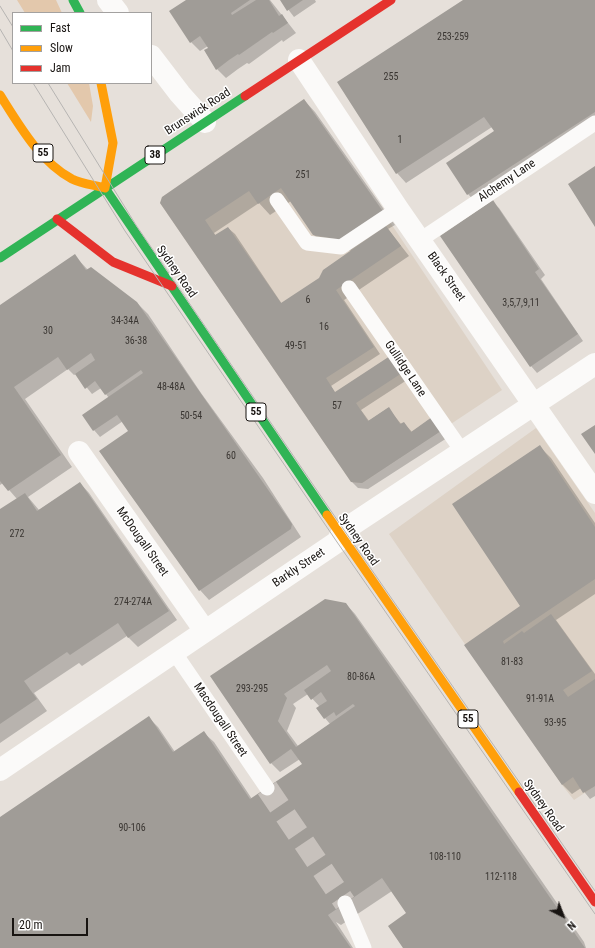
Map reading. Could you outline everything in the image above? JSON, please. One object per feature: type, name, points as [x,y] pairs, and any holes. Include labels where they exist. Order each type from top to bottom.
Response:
[{"type":"main road","points":[[73,0],[79,12]]},
{"type":"main road","name":"Brunswick Road","points":[[0,258],[390,0]]},
{"type":"main road","points":[[101,84],[113,144],[105,188]]},
{"type":"main road","name":"55","points":[[0,95],[23,128],[59,171],[73,180],[105,188]]},
{"type":"main road","name":"Sydney Road","points":[[105,188],[341,536],[595,902]]},
{"type":"main road","points":[[57,219],[113,262],[172,286]]},
{"type":"street","points":[[108,0],[117,12]]},
{"type":"street","points":[[152,57],[180,94],[205,122]]},
{"type":"street","name":"Black Street","points":[[299,60],[398,209],[595,493]]},
{"type":"street","name":"Barkly Street","points":[[0,770],[337,542],[344,530],[595,364]]},
{"type":"street","name":"McDougall Street","points":[[79,452],[205,631]]},
{"type":"lane","name":"Alchemy Lane","points":[[420,240],[595,123]]},
{"type":"lane","points":[[277,200],[307,243],[341,247],[398,209]]},
{"type":"lane","name":"Gullidge Lane","points":[[349,288],[462,451]]},
{"type":"lane","name":"Macdougall Street","points":[[174,652],[267,788]]},
{"type":"lane","points":[[345,903],[364,948]]},
{"type":"shaded area","points":[[17,0],[56,0],[62,12],[24,12]]},
{"type":"shaded area","points":[[68,84],[89,84],[93,106],[91,122]]},
{"type":"shaded area","points":[[304,99],[384,213],[502,390],[362,483],[351,482],[160,203],[162,197]]},
{"type":"shaded area","points":[[536,428],[595,513],[595,786],[574,800],[562,785],[389,534]]},
{"type":"building","points":[[186,0],[250,0],[231,13],[232,15],[256,0],[269,0],[279,16],[282,14],[288,23],[273,33],[272,32],[239,55],[238,54],[216,70],[204,50],[208,48],[200,36],[190,43],[169,11]]},
{"type":"building","points":[[280,0],[303,0],[287,11]]},
{"type":"building","points":[[463,0],[595,0],[595,112],[467,195],[446,163],[494,131],[484,117],[396,174],[337,82]]},
{"type":"building","points":[[304,99],[384,213],[342,240],[313,235],[281,188],[258,204],[249,191],[205,220],[215,235],[228,227],[281,303],[319,278],[323,270],[386,226],[401,246],[336,290],[374,347],[326,378],[335,392],[390,356],[402,373],[356,403],[368,421],[389,407],[400,424],[404,422],[411,432],[432,417],[441,431],[362,483],[351,482],[160,203],[162,197]]},
{"type":"building","points":[[595,166],[595,227],[568,184]]},
{"type":"building","points":[[493,200],[539,269],[535,272],[578,334],[530,367],[440,236]]},
{"type":"building","points":[[75,254],[86,270],[91,267],[137,302],[292,524],[291,529],[199,591],[99,451],[128,431],[117,415],[93,431],[82,415],[143,373],[141,370],[105,395],[95,381],[85,389],[75,374],[95,360],[91,353],[67,370],[58,357],[14,387],[61,455],[8,491],[0,481],[0,305]]},
{"type":"building","points":[[595,425],[595,454],[581,434]]},
{"type":"building","points":[[540,445],[595,527],[595,579],[503,641],[504,644],[522,631],[524,633],[551,614],[592,671],[563,690],[568,697],[595,679],[595,786],[583,793],[573,777],[562,785],[464,645],[520,606],[452,504]]},
{"type":"building","points":[[80,482],[169,611],[128,638],[118,623],[70,655],[67,652],[24,681],[37,699],[0,724],[0,509],[25,493],[37,511]]},
{"type":"building","points":[[325,599],[346,603],[585,948],[403,948],[388,926],[406,913],[382,878],[328,915],[351,948],[0,948],[0,817],[149,716],[173,752],[204,731],[250,799],[302,764],[291,749],[270,764],[210,676]],"holes":[[[327,665],[331,671],[304,690],[311,700],[321,692],[327,701],[316,708],[324,719],[334,712],[336,716],[353,704],[355,706],[296,747],[278,721],[287,698],[284,694]]]},
{"type":"tunnel","points":[[267,788],[345,903]]},
{"type":"tram line","points":[[0,6],[12,25]]},
{"type":"tram line","points":[[0,29],[12,49]]},
{"type":"tram line","points":[[34,84],[125,231],[337,542],[595,914]]},
{"type":"tram line","points":[[49,84],[136,225],[344,530],[595,891]]},
{"type":"traffic: fast","points":[[73,0],[79,12]]},
{"type":"traffic: fast","points":[[0,258],[245,96]]},
{"type":"traffic: fast","points":[[105,188],[327,515]]},
{"type":"traffic: slow","points":[[101,84],[113,143],[105,188]]},
{"type":"traffic: slow","points":[[0,95],[31,142],[60,172],[76,181],[105,188]]},
{"type":"traffic: slow","points":[[327,515],[519,792]]},
{"type":"traffic: jam","points":[[245,96],[391,0]]},
{"type":"traffic: jam","points":[[57,219],[113,262],[172,286]]},
{"type":"traffic: jam","points":[[519,792],[595,902]]}]
